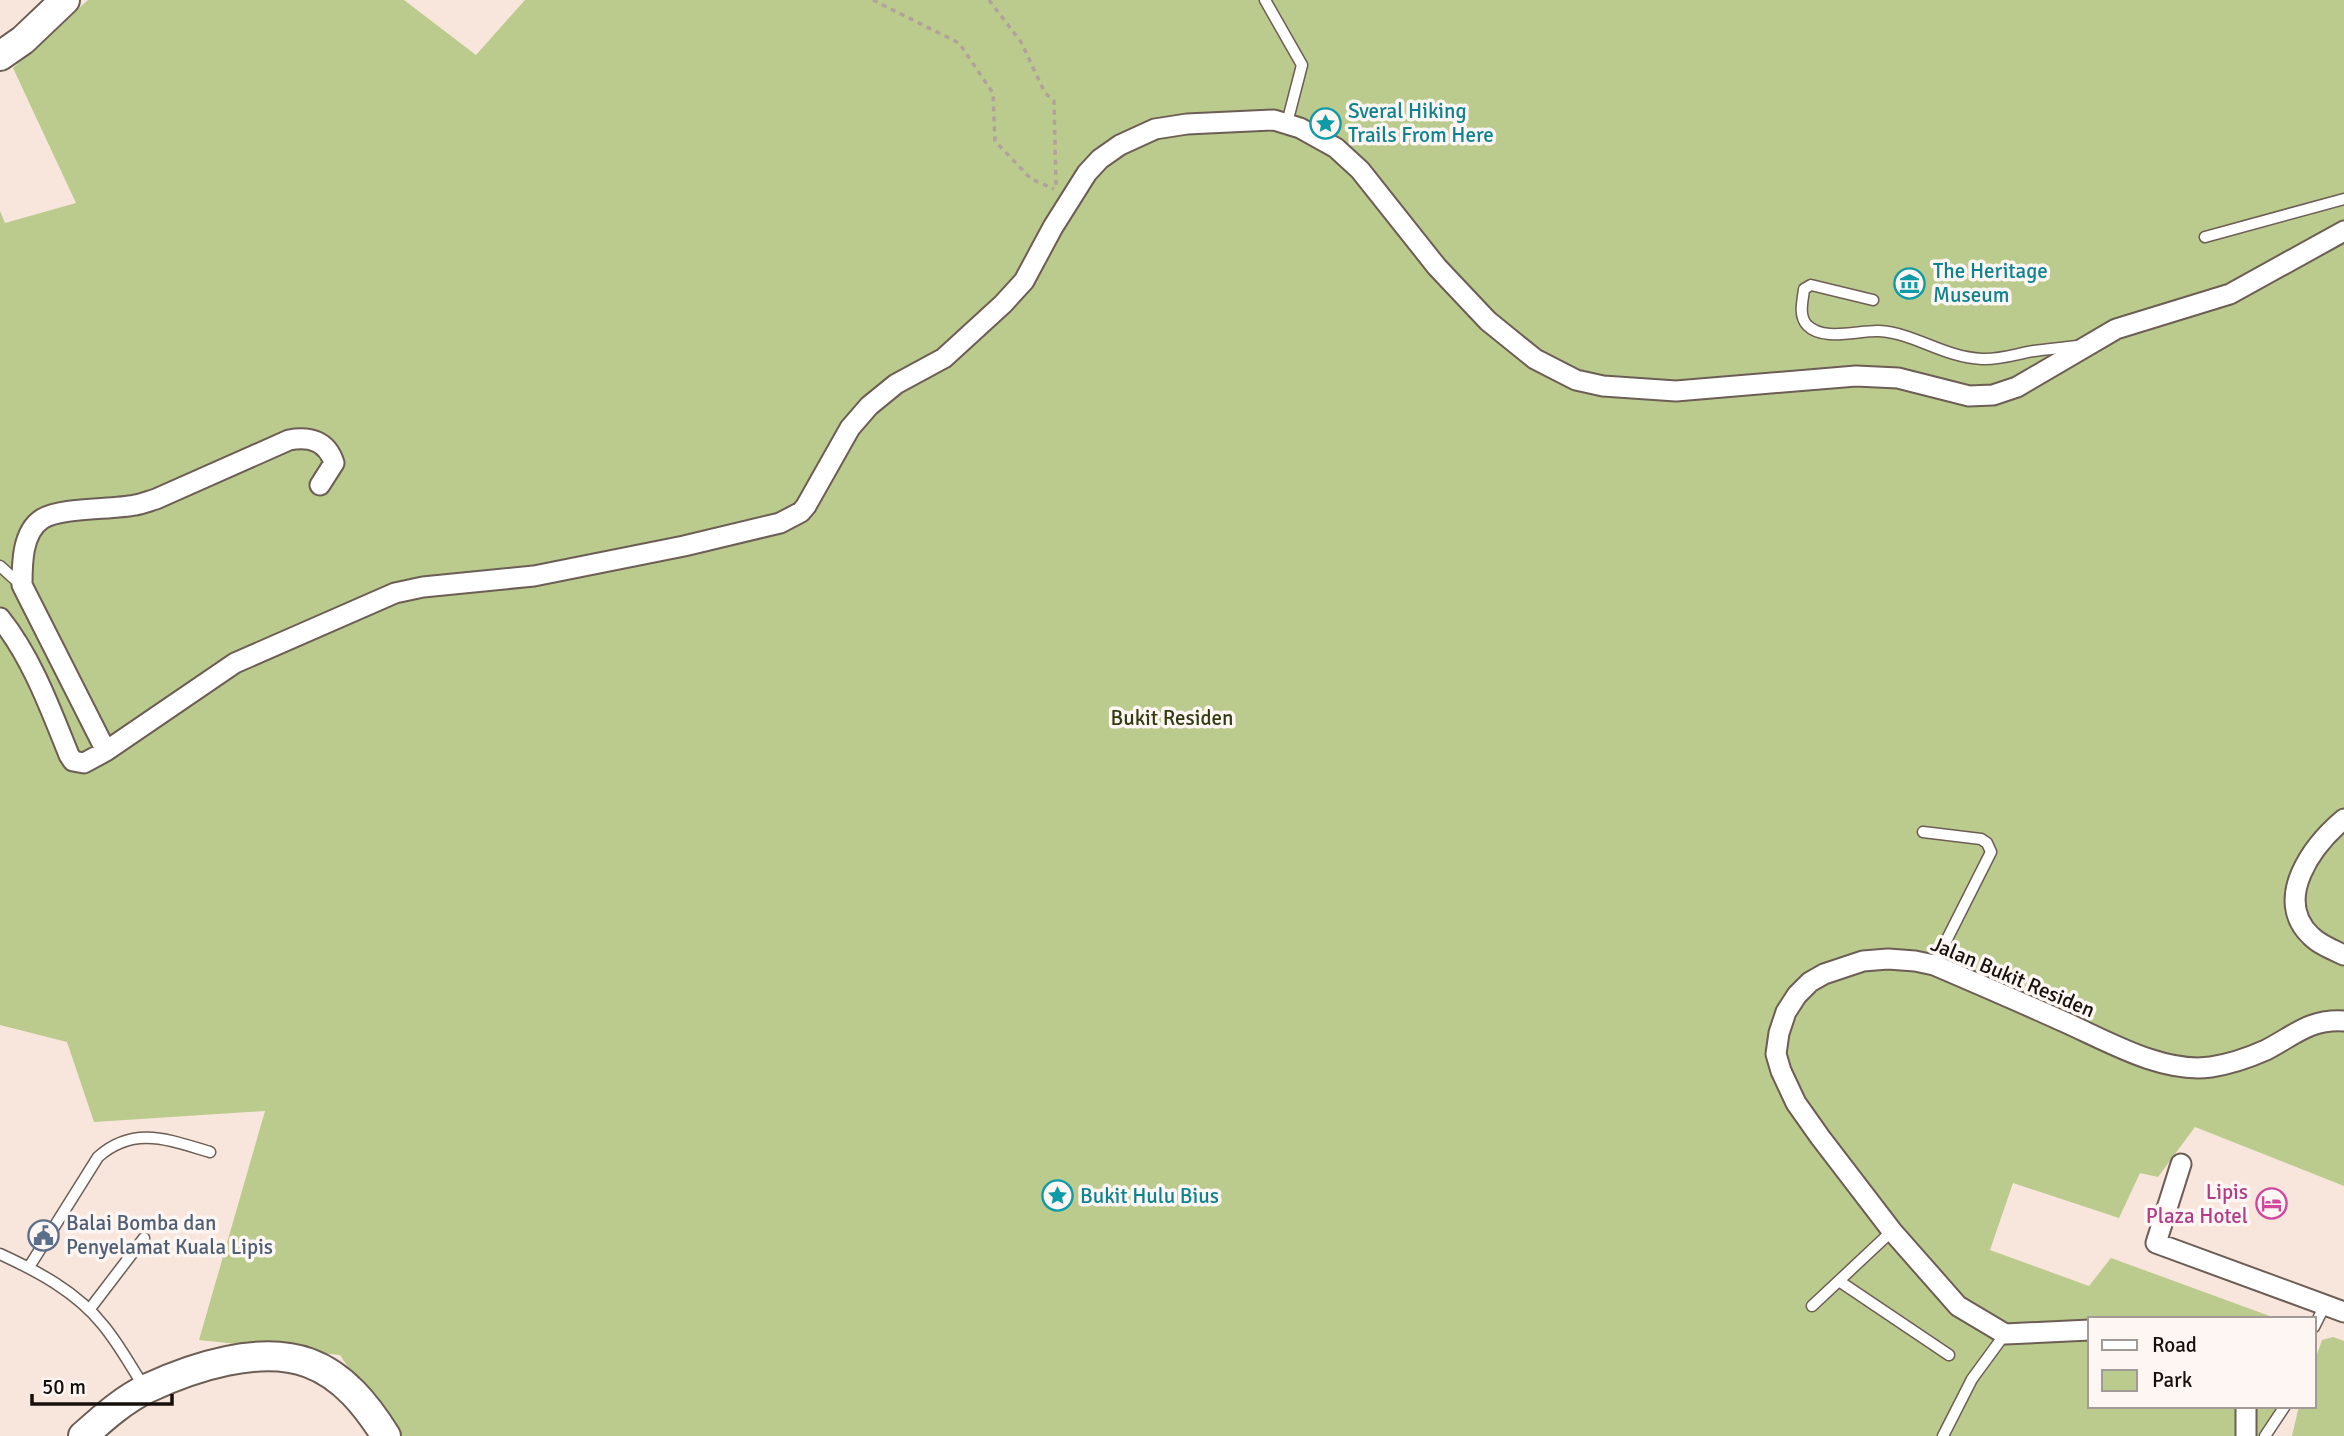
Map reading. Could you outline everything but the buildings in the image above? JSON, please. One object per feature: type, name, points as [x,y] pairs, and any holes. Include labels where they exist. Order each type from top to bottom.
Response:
[{"type":"main road","points":[[0,56],[23,40],[65,0]]},
{"type":"main road","points":[[83,1436],[146,1389],[221,1362],[245,1358],[288,1358],[310,1364],[334,1376],[357,1396],[386,1436]]},
{"type":"street","points":[[0,618],[20,647],[73,761],[84,763],[106,751],[235,663],[394,593],[423,587],[534,576],[684,546],[780,523],[801,512],[813,497],[850,428],[869,406],[896,384],[944,358],[1024,281],[1087,173],[1100,159],[1120,145],[1155,129],[1187,124],[1274,120],[1287,122],[1324,142],[1360,170],[1437,267],[1489,321],[1535,359],[1576,380],[1603,386],[1676,391],[1882,376],[1969,396],[1993,395],[2017,387],[2086,345],[2135,322],[2230,294],[2344,231]]},
{"type":"street","points":[[106,751],[22,585],[22,564],[27,541],[41,520],[54,514],[136,505],[156,499],[289,440],[301,438],[323,445],[332,457],[334,463],[320,485]]},
{"type":"street","points":[[2344,820],[2318,847],[2301,870],[2296,887],[2297,910],[2302,925],[2311,937],[2344,955]]},
{"type":"street","name":"Jalan Bukit Residen","points":[[2005,1334],[1958,1306],[1892,1231],[1796,1103],[1776,1054],[1786,1013],[1797,995],[1810,982],[1824,974],[1863,961],[1888,959],[1934,965],[2137,1055],[2175,1065],[2207,1068],[2238,1062],[2316,1023],[2328,1020],[2344,1021]]},
{"type":"street","points":[[2181,1164],[2156,1242],[2344,1311]]},
{"type":"street","points":[[2005,1334],[2088,1330]]},
{"type":"street","points":[[2246,1408],[2246,1436]]},
{"type":"lane","points":[[1265,0],[1302,65],[1287,122]]},
{"type":"lane","points":[[2205,237],[2344,199]]},
{"type":"lane","points":[[1873,300],[1811,285],[1804,289],[1801,313],[1808,327],[1828,334],[1868,331],[1898,334],[1945,353],[1981,359],[2001,359],[2086,345]]},
{"type":"lane","points":[[0,566],[22,585]]},
{"type":"lane","points":[[1923,832],[1981,839],[1987,843],[1991,852],[1934,965]]},
{"type":"lane","points":[[29,1267],[98,1157],[112,1145],[127,1139],[149,1137],[170,1140],[209,1152]]},
{"type":"lane","points":[[1811,1306],[1892,1231]]},
{"type":"lane","points":[[89,1310],[144,1238]]},
{"type":"lane","points":[[0,1254],[29,1267],[60,1286],[89,1310],[102,1324],[146,1389]]},
{"type":"lane","points":[[1839,1281],[1949,1355]]},
{"type":"lane","points":[[2316,1323],[2325,1305]]},
{"type":"lane","points":[[1943,1436],[1972,1379],[2005,1334]]},
{"type":"lane","points":[[2264,1436],[2284,1408]]},
{"type":"path","points":[[873,0],[959,43],[993,93],[995,141],[1031,179],[1056,190],[1054,101],[1045,93],[1021,42],[989,0]]},
{"type":"green space","name":"Bukit Residen","points":[[88,0],[404,0],[476,55],[525,0],[2344,0],[2344,1186],[2195,1127],[2158,1177],[2140,1173],[2119,1218],[2013,1183],[1990,1250],[2089,1286],[2111,1258],[2273,1317],[2088,1317],[2088,1408],[2280,1408],[2273,1436],[394,1436],[340,1355],[199,1340],[265,1111],[94,1122],[67,1042],[0,1025],[0,211],[5,223],[76,203],[13,68]]},
{"type":"green space","points":[[2333,1337],[2344,1341],[2344,1436],[2292,1436],[2299,1408],[2316,1408],[2316,1357],[2322,1340]]},
{"type":"place","name":"Sveral Hiking Trails From Here","points":[[1325,123]]},
{"type":"place","name":"The Heritage Museum","points":[[1910,283]]},
{"type":"place","name":"Bukit Hulu Bius","points":[[1057,1196]]},
{"type":"place","name":"Lipis Plaza Hotel","points":[[2271,1204]]},
{"type":"place","name":"Balai Bomba dan Penyelamat Kuala Lipis","points":[[43,1235]]}]
